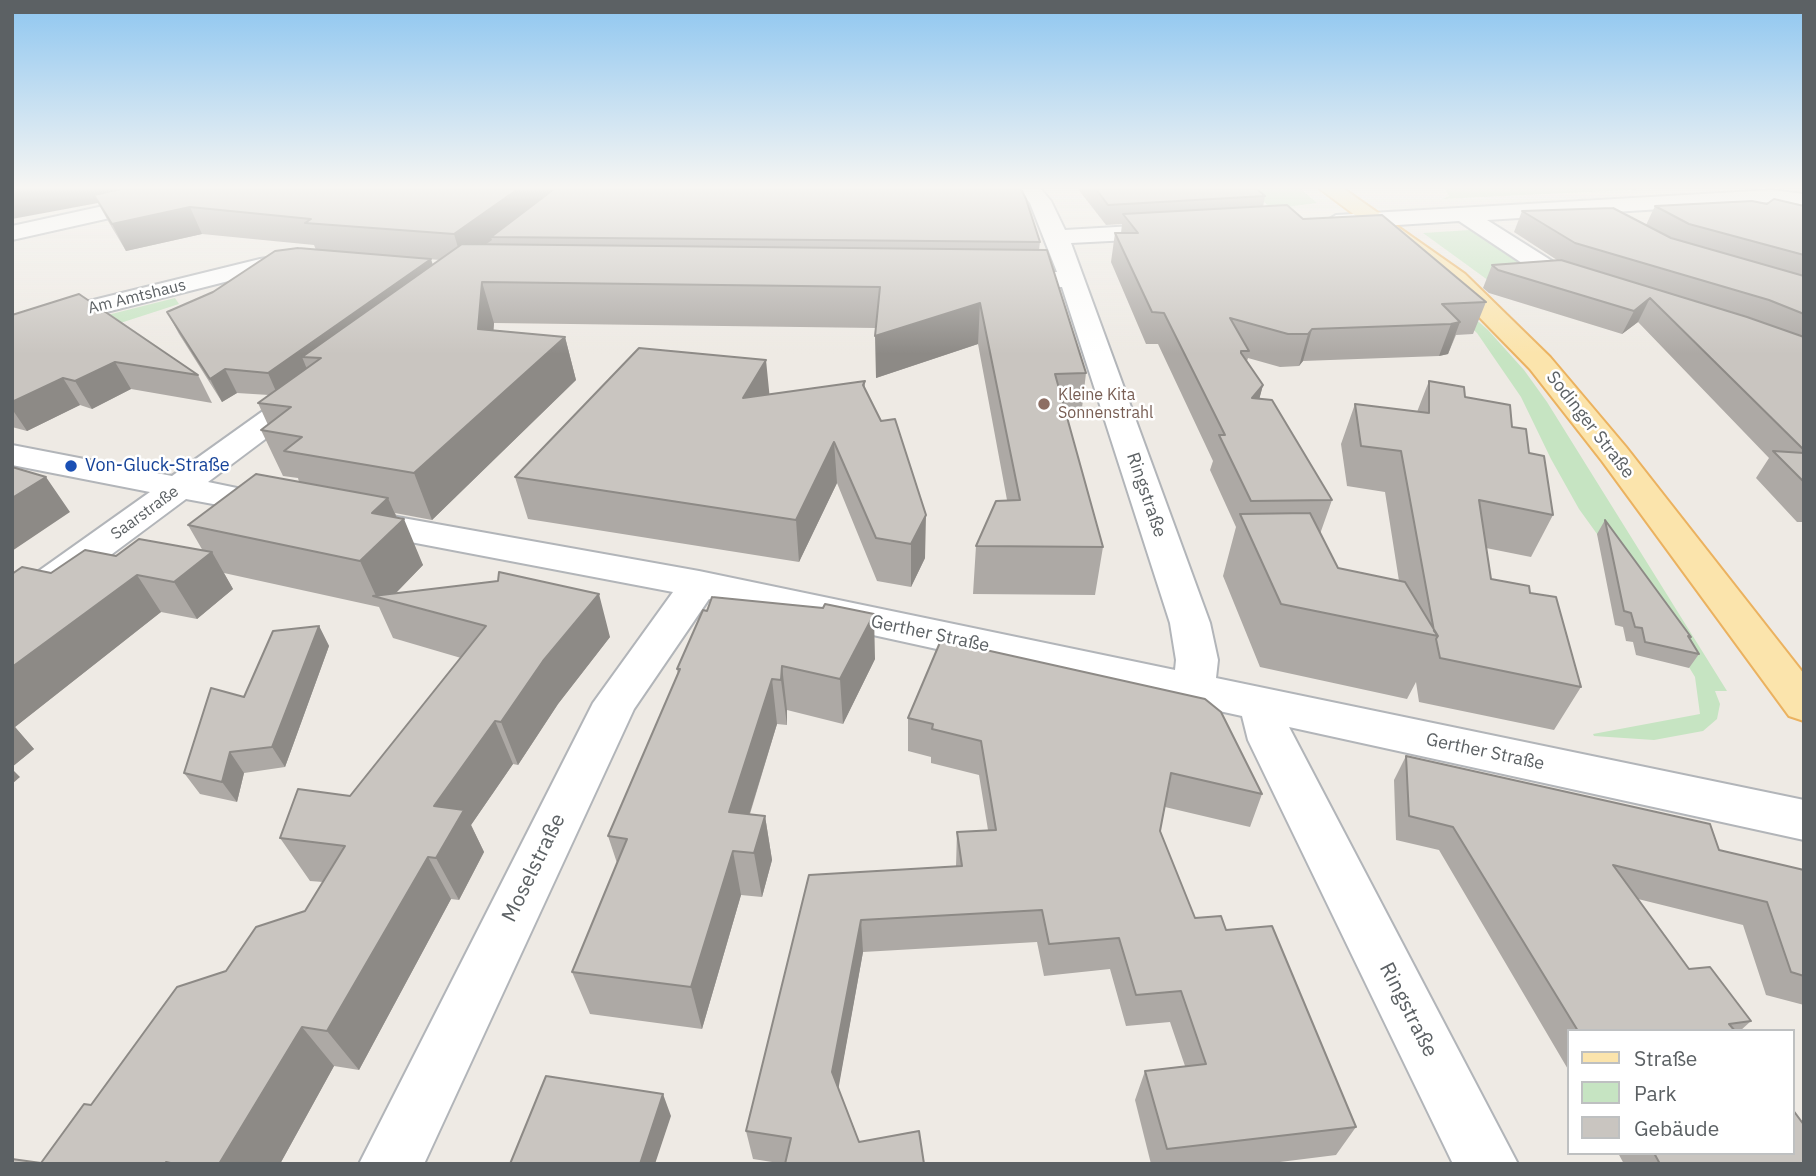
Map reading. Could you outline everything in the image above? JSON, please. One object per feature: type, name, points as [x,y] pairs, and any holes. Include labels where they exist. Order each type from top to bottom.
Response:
[{"type":"main road","name":"Sodinger Straße","points":[[1405,244],[1456,279],[1541,363],[1614,454],[1804,705]]},
{"type":"street","name":"Ringstraße","points":[[1059,244],[1190,623],[1197,660],[1193,690]]},
{"type":"street","points":[[1510,244],[1555,272],[1611,291]]},
{"type":"street","name":"Am Amtshaus","points":[[12,328],[260,266],[293,260],[323,260]]},
{"type":"street","points":[[982,279],[1072,280]]},
{"type":"street","name":"Saarstraße","points":[[12,609],[180,489],[327,379]]},
{"type":"street","name":"Gerther Straße","points":[[12,455],[180,489],[699,584],[1804,820]]},
{"type":"street","name":"Moselstraße","points":[[391,1164],[615,704],[699,584]]},
{"type":"street","name":"Ringstraße","points":[[1260,704],[1271,740],[1486,1164]]},
{"type":"green space","points":[[1438,244],[1491,244],[1548,282],[1496,286]]},
{"type":"green space","points":[[1413,275],[1454,300],[1488,330],[1524,370],[1547,402],[1727,691],[1715,691],[1720,704],[1717,719],[1703,731],[1654,740],[1594,736],[1593,734],[1700,714],[1695,677],[1667,631],[1579,509],[1521,397],[1477,333]]},
{"type":"green space","points":[[175,298],[179,304],[105,328],[12,339]]},
{"type":"building","points":[[462,244],[1047,250],[1086,373],[1055,374],[1103,547],[976,546],[996,501],[1020,500],[980,303],[875,336],[880,287],[482,282],[478,329],[565,337],[414,473],[284,451],[302,437],[261,430],[291,407],[258,403],[321,358],[302,357]]},
{"type":"building","points":[[1120,244],[1417,244],[1486,302],[1442,304],[1460,322],[1451,324],[1312,329],[1308,334],[1288,334],[1230,318],[1249,351],[1241,353],[1263,385],[1252,398],[1272,400],[1332,500],[1251,501],[1219,435],[1225,435],[1164,313],[1152,312]]},
{"type":"building","points":[[1578,244],[1692,244],[1804,276],[1804,314],[1769,300]]},
{"type":"building","points":[[1763,244],[1804,244],[1804,255]]},
{"type":"building","points":[[298,248],[431,259],[268,373],[225,369],[210,379],[167,312],[213,292],[275,251]]},
{"type":"building","points":[[1561,260],[1804,337],[1804,450],[1650,298],[1634,311],[1498,270],[1492,265]]},
{"type":"building","points":[[79,294],[198,375],[115,362],[75,381],[63,378],[12,402],[12,315]]},
{"type":"building","points":[[639,348],[766,360],[743,398],[865,381],[863,385],[881,421],[895,419],[926,515],[911,544],[876,538],[834,442],[796,520],[515,477]]},
{"type":"building","points":[[1429,381],[1464,387],[1465,397],[1510,405],[1512,427],[1526,429],[1529,453],[1544,456],[1553,515],[1479,500],[1491,579],[1529,586],[1530,593],[1556,597],[1581,687],[1440,658],[1436,639],[1438,636],[1434,631],[1401,451],[1361,446],[1355,404],[1429,413]]},
{"type":"building","points":[[1773,451],[1804,453],[1804,482]]},
{"type":"building","points":[[12,467],[46,477],[12,498]]},
{"type":"building","points":[[256,474],[388,498],[372,513],[404,519],[360,561],[188,525]]},
{"type":"building","points":[[1310,513],[1338,568],[1405,582],[1438,636],[1281,604],[1240,514]]},
{"type":"building","points":[[1605,520],[1691,637],[1688,636],[1699,654],[1645,642],[1642,628],[1635,627],[1631,613],[1624,611]]},
{"type":"building","points":[[139,539],[212,552],[174,582],[137,575],[12,667],[12,574],[22,567],[51,573],[85,550],[116,556]]},
{"type":"building","points":[[499,572],[599,594],[543,661],[501,722],[495,721],[434,806],[464,810],[436,858],[428,857],[327,1031],[302,1027],[219,1164],[12,1164],[12,1159],[41,1163],[84,1104],[91,1105],[177,987],[226,971],[256,927],[305,911],[345,846],[280,838],[298,789],[350,796],[486,626],[373,596],[498,581]]},
{"type":"building","points":[[712,597],[823,608],[825,604],[874,614],[840,679],[782,666],[781,680],[772,679],[729,812],[765,816],[754,853],[733,851],[691,987],[572,972],[627,839],[608,836],[680,669],[677,669],[703,610],[707,611]]},
{"type":"building","points":[[319,626],[272,747],[230,752],[222,782],[184,773],[211,688],[244,697],[273,631]]},
{"type":"building","points":[[941,640],[1205,699],[1221,712],[1262,794],[1171,773],[1160,831],[1195,918],[1221,916],[1226,930],[1272,926],[1356,1127],[1167,1149],[1145,1071],[1206,1064],[1181,991],[1136,995],[1119,938],[1049,944],[1042,910],[861,920],[832,1072],[859,1142],[919,1131],[924,1164],[785,1164],[791,1138],[746,1131],[809,875],[962,866],[957,832],[996,830],[981,741],[932,729],[933,724],[908,718]]},
{"type":"building","points":[[1406,756],[1710,824],[1719,850],[1804,870],[1804,976],[1791,972],[1767,902],[1613,865],[1689,969],[1710,967],[1751,1021],[1729,1024],[1733,1029],[1577,1029],[1453,827],[1409,816]]},
{"type":"building","points":[[546,1076],[663,1094],[640,1164],[510,1164]]},
{"type":"building","points":[[1795,1113],[1804,1125],[1804,1164],[1660,1164],[1655,1155],[1795,1155]]},
{"type":"place","name":"Kleine Kita Sonnenstrahl","points":[[1044,404]]},
{"type":"place","name":"Von-Gluck-Straße","points":[[71,466]]}]
